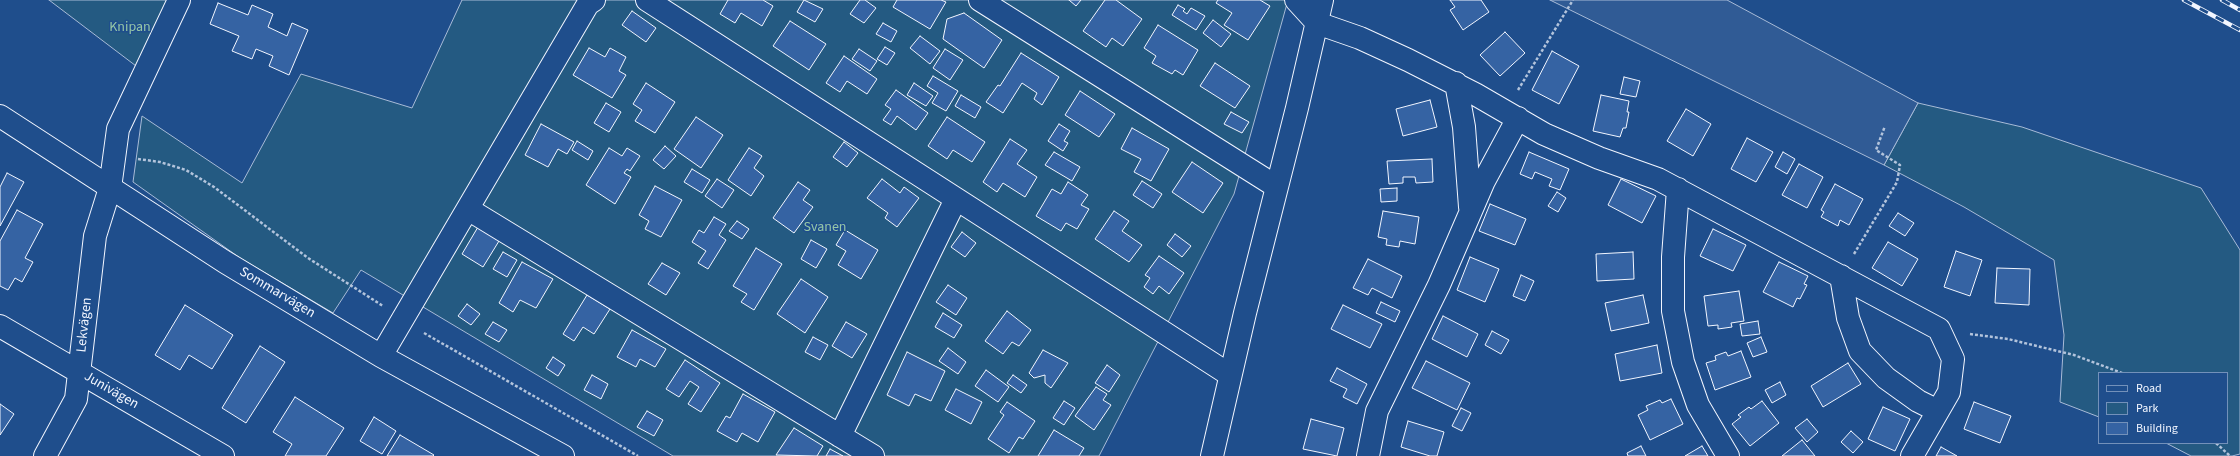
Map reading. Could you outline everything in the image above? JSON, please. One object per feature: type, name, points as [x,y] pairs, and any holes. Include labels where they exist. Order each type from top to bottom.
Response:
[{"type":"street","name":"Lekvägen","points":[[45,456],[76,399],[95,236],[110,188],[118,129],[179,0]]},
{"type":"street","points":[[381,356],[588,4],[594,0]]},
{"type":"street","points":[[647,0],[1230,375]]},
{"type":"street","points":[[980,0],[1277,187]]},
{"type":"street","points":[[1296,0],[1317,23],[1360,38],[1456,83],[1544,134],[1599,158],[1658,178],[1939,329],[1954,359],[1949,392],[1912,456]]},
{"type":"street","points":[[1212,456],[1230,375],[1322,0]]},
{"type":"street","points":[[1456,83],[1464,127],[1470,213]]},
{"type":"street","points":[[1368,456],[1377,411],[1439,285],[1512,115]]},
{"type":"street","name":"Sommarvägen","points":[[0,116],[225,262],[381,356],[563,456]]},
{"type":"street","points":[[1678,189],[1673,257],[1673,311],[1684,362],[1698,405],[1728,456]]},
{"type":"street","points":[[840,436],[956,199]]},
{"type":"street","points":[[468,209],[873,456]]},
{"type":"street","points":[[1841,276],[1848,318],[1860,351],[1886,378],[1918,401],[1938,411]]},
{"type":"street","name":"Junivägen","points":[[0,326],[223,456]]},
{"type":"path","points":[[1512,115],[1573,0]]},
{"type":"path","points":[[1841,276],[1897,182],[1900,164],[1876,150],[1885,126]]},
{"type":"path","points":[[114,152],[186,170],[214,187],[308,258],[421,332],[638,456]]},
{"type":"path","points":[[1939,329],[2016,341],[2074,355],[2119,372]]},
{"type":"path","points":[[2217,444],[2230,456]]},
{"type":"green space","name":"Knipan","points":[[49,0],[174,0],[140,69]]},
{"type":"green space","name":"Svanen","points":[[462,0],[1288,0],[1234,194],[1099,456],[673,456],[361,270],[333,313],[240,258],[133,182],[142,116],[242,183],[301,74],[412,108]]},
{"type":"green space","points":[[1918,103],[2022,127],[2201,188],[2240,250],[2240,454],[2232,456],[2191,456],[2168,444],[2228,444],[2228,372],[2098,372],[2098,417],[2060,402],[2064,335],[2054,260],[1964,207],[1884,165]]},
{"type":"shaded area","points":[[1550,0],[1727,0],[1918,103],[1884,165]]},
{"type":"building","points":[[728,0],[763,0],[773,6],[762,26],[741,13],[735,23],[720,14]]},
{"type":"building","points":[[804,0],[823,9],[815,22],[797,12]]},
{"type":"building","points":[[860,0],[865,0],[876,8],[864,23],[850,14]]},
{"type":"building","points":[[897,0],[941,0],[946,2],[930,29],[893,7]]},
{"type":"building","points":[[1069,0],[1081,0],[1076,6]]},
{"type":"building","points":[[1105,0],[1116,0],[1142,19],[1123,46],[1112,38],[1106,47],[1083,31]]},
{"type":"building","points":[[1218,0],[1260,0],[1270,6],[1248,40],[1224,25],[1232,13],[1216,3]]},
{"type":"building","points":[[1450,0],[1481,0],[1489,12],[1463,30],[1450,10],[1455,7]]},
{"type":"building","points":[[218,3],[248,15],[252,5],[273,14],[268,27],[287,36],[292,23],[308,30],[289,75],[269,66],[273,56],[256,49],[252,59],[232,51],[239,36],[210,24]]},
{"type":"building","points":[[1178,5],[1185,9],[1183,11],[1187,14],[1191,8],[1205,16],[1196,30],[1172,15]]},
{"type":"building","points":[[632,11],[656,28],[646,42],[622,25]]},
{"type":"building","points":[[964,13],[1002,40],[984,68],[943,39],[947,19]]},
{"type":"building","points":[[1213,20],[1231,34],[1221,47],[1203,33]]},
{"type":"building","points":[[790,21],[826,44],[809,70],[773,46]]},
{"type":"building","points":[[883,23],[897,31],[891,42],[876,34]]},
{"type":"building","points":[[1158,25],[1198,50],[1183,75],[1175,70],[1172,74],[1152,63],[1156,56],[1144,48]]},
{"type":"building","points":[[1505,32],[1525,53],[1500,76],[1480,55]]},
{"type":"building","points":[[920,36],[940,51],[930,64],[910,48]]},
{"type":"building","points":[[885,47],[895,53],[887,65],[877,59]]},
{"type":"building","points":[[589,48],[605,57],[610,48],[626,57],[619,71],[626,75],[612,98],[573,75]]},
{"type":"building","points":[[859,49],[877,61],[870,71],[852,59]]},
{"type":"building","points":[[945,49],[963,60],[950,80],[933,68]]},
{"type":"building","points":[[1552,51],[1579,66],[1559,104],[1532,90]]},
{"type":"building","points":[[1021,53],[1059,77],[1042,105],[1034,99],[1037,93],[1022,83],[1003,113],[986,102],[998,85],[1000,86]]},
{"type":"building","points":[[844,56],[877,79],[867,94],[847,81],[840,92],[826,83]]},
{"type":"building","points":[[1215,63],[1250,86],[1235,108],[1200,86]]},
{"type":"building","points":[[933,76],[958,91],[946,111],[932,103],[938,93],[927,86]]},
{"type":"building","points":[[1624,77],[1640,81],[1636,97],[1620,94]]},
{"type":"building","points":[[646,83],[675,102],[655,133],[635,121],[642,110],[633,104]]},
{"type":"building","points":[[914,83],[933,96],[926,106],[907,95]]},
{"type":"building","points":[[896,90],[928,113],[916,130],[897,116],[891,125],[883,120],[891,109],[885,105]]},
{"type":"building","points":[[1080,91],[1115,114],[1099,137],[1065,115]]},
{"type":"building","points":[[961,95],[981,107],[975,118],[955,106]]},
{"type":"building","points":[[1601,95],[1629,101],[1627,112],[1629,112],[1626,128],[1623,128],[1620,137],[1593,131]]},
{"type":"building","points":[[1430,100],[1437,127],[1403,136],[1396,109]]},
{"type":"building","points":[[606,103],[621,112],[609,132],[594,123]]},
{"type":"building","points":[[1686,109],[1711,124],[1693,156],[1667,141]]},
{"type":"building","points":[[1231,112],[1249,122],[1242,133],[1224,124]]},
{"type":"building","points":[[696,117],[723,135],[701,168],[674,149]]},
{"type":"building","points":[[947,117],[985,142],[972,162],[953,150],[947,159],[928,146]]},
{"type":"building","points":[[541,124],[574,142],[567,154],[558,149],[548,167],[525,155]]},
{"type":"building","points":[[1059,124],[1070,131],[1064,141],[1068,143],[1063,151],[1048,141]]},
{"type":"building","points":[[1132,128],[1169,149],[1151,181],[1134,172],[1141,159],[1121,149]]},
{"type":"building","points":[[1747,138],[1773,152],[1756,182],[1731,169]]},
{"type":"building","points":[[1010,139],[1027,150],[1017,164],[1037,177],[1025,197],[1003,183],[997,192],[983,182]]},
{"type":"building","points":[[577,141],[593,151],[588,160],[572,150]]},
{"type":"building","points":[[844,142],[858,153],[847,167],[833,157]]},
{"type":"building","points":[[665,146],[676,156],[664,169],[653,160]]},
{"type":"building","points":[[609,148],[622,156],[627,148],[640,156],[630,171],[627,169],[624,173],[631,177],[615,204],[586,185]]},
{"type":"building","points":[[749,148],[762,156],[754,168],[764,176],[751,196],[728,180]]},
{"type":"building","points":[[1054,152],[1080,167],[1072,181],[1045,165]]},
{"type":"building","points":[[1529,152],[1569,169],[1560,190],[1549,186],[1552,179],[1535,172],[1532,179],[1520,174]]},
{"type":"building","points":[[1783,152],[1795,159],[1787,174],[1775,167]]},
{"type":"building","points":[[1432,159],[1433,182],[1416,183],[1415,177],[1403,177],[1403,183],[1389,184],[1387,161]]},
{"type":"building","points":[[1192,162],[1223,183],[1203,213],[1172,192]]},
{"type":"building","points":[[1799,164],[1823,177],[1807,208],[1782,195]]},
{"type":"building","points":[[692,169],[710,180],[702,193],[684,182]]},
{"type":"building","points":[[7,173],[24,182],[0,226],[0,187]]},
{"type":"building","points":[[717,179],[734,190],[722,208],[705,196]]},
{"type":"building","points":[[882,179],[900,193],[904,187],[919,198],[897,227],[885,218],[888,213],[867,198]]},
{"type":"building","points":[[1621,179],[1656,196],[1642,223],[1608,205]]},
{"type":"building","points":[[1142,181],[1162,194],[1153,208],[1133,195]]},
{"type":"building","points":[[798,182],[810,190],[803,200],[813,207],[794,233],[773,218]]},
{"type":"building","points":[[1068,182],[1088,195],[1081,205],[1089,209],[1077,229],[1066,223],[1061,231],[1036,216],[1052,189],[1061,194]]},
{"type":"building","points":[[1835,184],[1863,199],[1849,225],[1840,220],[1838,226],[1821,217],[1824,212],[1821,210]]},
{"type":"building","points":[[655,186],[682,200],[661,237],[645,229],[649,221],[639,215]]},
{"type":"building","points":[[1397,188],[1397,201],[1381,202],[1380,189]]},
{"type":"building","points":[[1557,192],[1566,198],[1558,212],[1548,206]]},
{"type":"building","points":[[1490,204],[1526,219],[1515,245],[1479,231]]},
{"type":"building","points":[[17,210],[43,224],[25,258],[33,262],[22,282],[15,278],[8,290],[0,286],[0,241]]},
{"type":"building","points":[[1114,211],[1129,221],[1122,231],[1142,245],[1129,262],[1095,239]]},
{"type":"building","points":[[1383,211],[1419,217],[1415,244],[1400,241],[1399,247],[1386,245],[1387,239],[1378,237]]},
{"type":"building","points":[[1898,213],[1914,223],[1905,236],[1889,226]]},
{"type":"building","points":[[714,217],[726,224],[719,235],[726,240],[708,269],[698,263],[706,251],[692,242],[699,230],[704,233]]},
{"type":"building","points":[[737,221],[749,229],[742,239],[729,231]]},
{"type":"building","points":[[478,227],[499,241],[483,267],[462,254]]},
{"type":"building","points":[[1713,229],[1746,245],[1733,271],[1700,256]]},
{"type":"building","points":[[845,230],[878,250],[861,279],[838,265],[846,251],[836,245]]},
{"type":"building","points":[[962,232],[976,243],[965,257],[951,247]]},
{"type":"building","points":[[1175,234],[1191,246],[1182,257],[1167,245]]},
{"type":"building","points":[[811,240],[827,249],[816,268],[801,259]]},
{"type":"building","points":[[1888,242],[1918,259],[1902,286],[1872,268]]},
{"type":"building","points":[[756,248],[782,264],[754,310],[741,302],[747,294],[733,286]]},
{"type":"building","points":[[1956,251],[1982,260],[1970,296],[1944,287]]},
{"type":"building","points":[[503,252],[517,260],[507,277],[493,269]]},
{"type":"building","points":[[1633,252],[1634,279],[1597,281],[1596,254]]},
{"type":"building","points":[[1159,256],[1184,273],[1169,294],[1159,286],[1153,294],[1144,287],[1150,278],[1145,275]]},
{"type":"building","points":[[1470,257],[1499,269],[1485,302],[1457,290]]},
{"type":"building","points":[[1368,259],[1402,276],[1392,298],[1372,288],[1368,295],[1353,288]]},
{"type":"building","points":[[522,262],[553,279],[536,308],[520,300],[513,312],[499,303]]},
{"type":"building","points":[[1779,262],[1808,276],[1804,284],[1807,285],[1800,299],[1797,298],[1793,307],[1763,292]]},
{"type":"building","points":[[662,263],[680,273],[666,295],[648,284]]},
{"type":"building","points":[[1997,268],[2030,269],[2029,305],[1995,303]]},
{"type":"building","points":[[1521,275],[1534,281],[1525,301],[1513,296]]},
{"type":"building","points":[[801,279],[828,297],[805,333],[777,314]]},
{"type":"building","points":[[948,285],[967,298],[956,315],[936,302]]},
{"type":"building","points":[[1739,291],[1744,321],[1731,323],[1732,327],[1718,329],[1718,325],[1708,326],[1704,296]]},
{"type":"building","points":[[587,295],[610,309],[594,334],[583,327],[574,341],[563,334]]},
{"type":"building","points":[[1643,295],[1649,323],[1611,331],[1605,303]]},
{"type":"building","points":[[1381,302],[1400,311],[1395,322],[1376,313]]},
{"type":"building","points":[[467,304],[480,314],[471,325],[458,316]]},
{"type":"building","points":[[185,305],[233,335],[212,369],[189,355],[180,370],[155,355]]},
{"type":"building","points":[[1343,305],[1382,324],[1370,348],[1331,329]]},
{"type":"building","points":[[1007,311],[1031,330],[1019,346],[1012,342],[1003,354],[985,341]]},
{"type":"building","points":[[943,313],[962,325],[954,338],[935,327]]},
{"type":"building","points":[[1443,316],[1478,334],[1467,357],[1432,339]]},
{"type":"building","points":[[1758,321],[1760,334],[1742,336],[1740,324]]},
{"type":"building","points":[[493,322],[507,330],[499,342],[485,334]]},
{"type":"building","points":[[846,322],[867,334],[852,358],[832,346]]},
{"type":"building","points":[[632,330],[666,349],[655,367],[640,359],[636,367],[617,357]]},
{"type":"building","points":[[1492,331],[1509,340],[1501,354],[1485,345]]},
{"type":"building","points":[[813,337],[828,345],[820,360],[805,352]]},
{"type":"building","points":[[1761,337],[1767,352],[1753,357],[1747,343]]},
{"type":"building","points":[[1657,345],[1662,373],[1620,381],[1615,354]]},
{"type":"building","points":[[260,346],[285,362],[246,423],[222,408]]},
{"type":"building","points":[[948,348],[966,362],[958,374],[939,361]]},
{"type":"building","points":[[1043,350],[1068,363],[1051,388],[1045,383],[1045,375],[1034,378],[1029,373]]},
{"type":"building","points":[[1741,351],[1751,377],[1715,390],[1706,363],[1716,360],[1715,356],[1726,352],[1728,356]]},
{"type":"building","points":[[907,352],[945,371],[931,401],[915,394],[909,406],[887,395]]},
{"type":"building","points":[[553,357],[565,365],[558,376],[546,368]]},
{"type":"building","points":[[685,360],[720,383],[701,412],[688,404],[699,387],[690,381],[679,397],[666,389]]},
{"type":"building","points":[[1426,361],[1470,383],[1457,410],[1412,388]]},
{"type":"building","points":[[1848,363],[1861,384],[1823,407],[1811,386]]},
{"type":"building","points":[[1107,365],[1120,375],[1109,392],[1095,383]]},
{"type":"building","points":[[1337,368],[1367,384],[1357,404],[1343,397],[1347,389],[1330,381]]},
{"type":"building","points":[[986,370],[1009,387],[998,402],[975,386]]},
{"type":"building","points":[[592,375],[608,384],[601,399],[584,390]]},
{"type":"building","points":[[1013,375],[1027,385],[1021,393],[1007,383]]},
{"type":"building","points":[[1780,382],[1786,395],[1772,403],[1765,390]]},
{"type":"building","points":[[1096,387],[1107,394],[1103,400],[1111,405],[1094,430],[1075,416]]},
{"type":"building","points":[[956,389],[982,402],[971,424],[945,410]]},
{"type":"building","points":[[743,394],[775,412],[758,442],[742,433],[737,442],[717,431],[726,416],[730,418]]},
{"type":"building","points":[[295,397],[344,428],[326,456],[285,456],[292,444],[273,432]]},
{"type":"building","points":[[1671,399],[1683,424],[1650,440],[1638,415],[1648,410],[1646,406],[1660,400],[1662,403]]},
{"type":"building","points":[[1064,401],[1075,408],[1064,425],[1053,418]]},
{"type":"building","points":[[1762,401],[1779,423],[1750,446],[1732,424],[1741,417],[1738,415],[1749,407],[1751,409]]},
{"type":"building","points":[[1007,402],[1035,421],[1023,439],[1019,437],[1009,453],[988,439],[1004,415],[1000,412]]},
{"type":"building","points":[[1974,402],[2011,416],[2000,443],[1964,429]]},
{"type":"building","points":[[0,404],[14,414],[0,435]]},
{"type":"building","points":[[1883,407],[1910,419],[1895,451],[1868,439]]},
{"type":"building","points":[[1461,408],[1471,413],[1462,431],[1452,426]]},
{"type":"building","points":[[647,411],[663,420],[654,436],[637,427]]},
{"type":"building","points":[[374,417],[396,431],[382,454],[360,441]]},
{"type":"building","points":[[1311,419],[1344,428],[1337,456],[1303,449]]},
{"type":"building","points":[[1807,419],[1818,432],[1807,442],[1795,428]]},
{"type":"building","points":[[1408,421],[1444,432],[1437,456],[1430,456],[1401,447]]},
{"type":"building","points":[[794,428],[823,446],[817,456],[776,455]]},
{"type":"building","points":[[1054,430],[1084,448],[1079,456],[1038,456]]},
{"type":"building","points":[[1851,431],[1863,442],[1853,453],[1841,442]]},
{"type":"building","points":[[400,435],[434,455],[387,456]]},
{"type":"building","points":[[1802,440],[1815,456],[1782,456]]},
{"type":"building","points":[[1641,446],[1646,456],[1628,456],[1627,453]]},
{"type":"building","points":[[1702,446],[1708,456],[1685,456]]},
{"type":"building","points":[[1941,447],[1957,456],[1936,456]]},
{"type":"building","points":[[830,449],[843,456],[826,456]]},
{"type":"railway","points":[[2184,0],[2240,30]]},
{"type":"railway","points":[[2222,0],[2240,10]]}]
